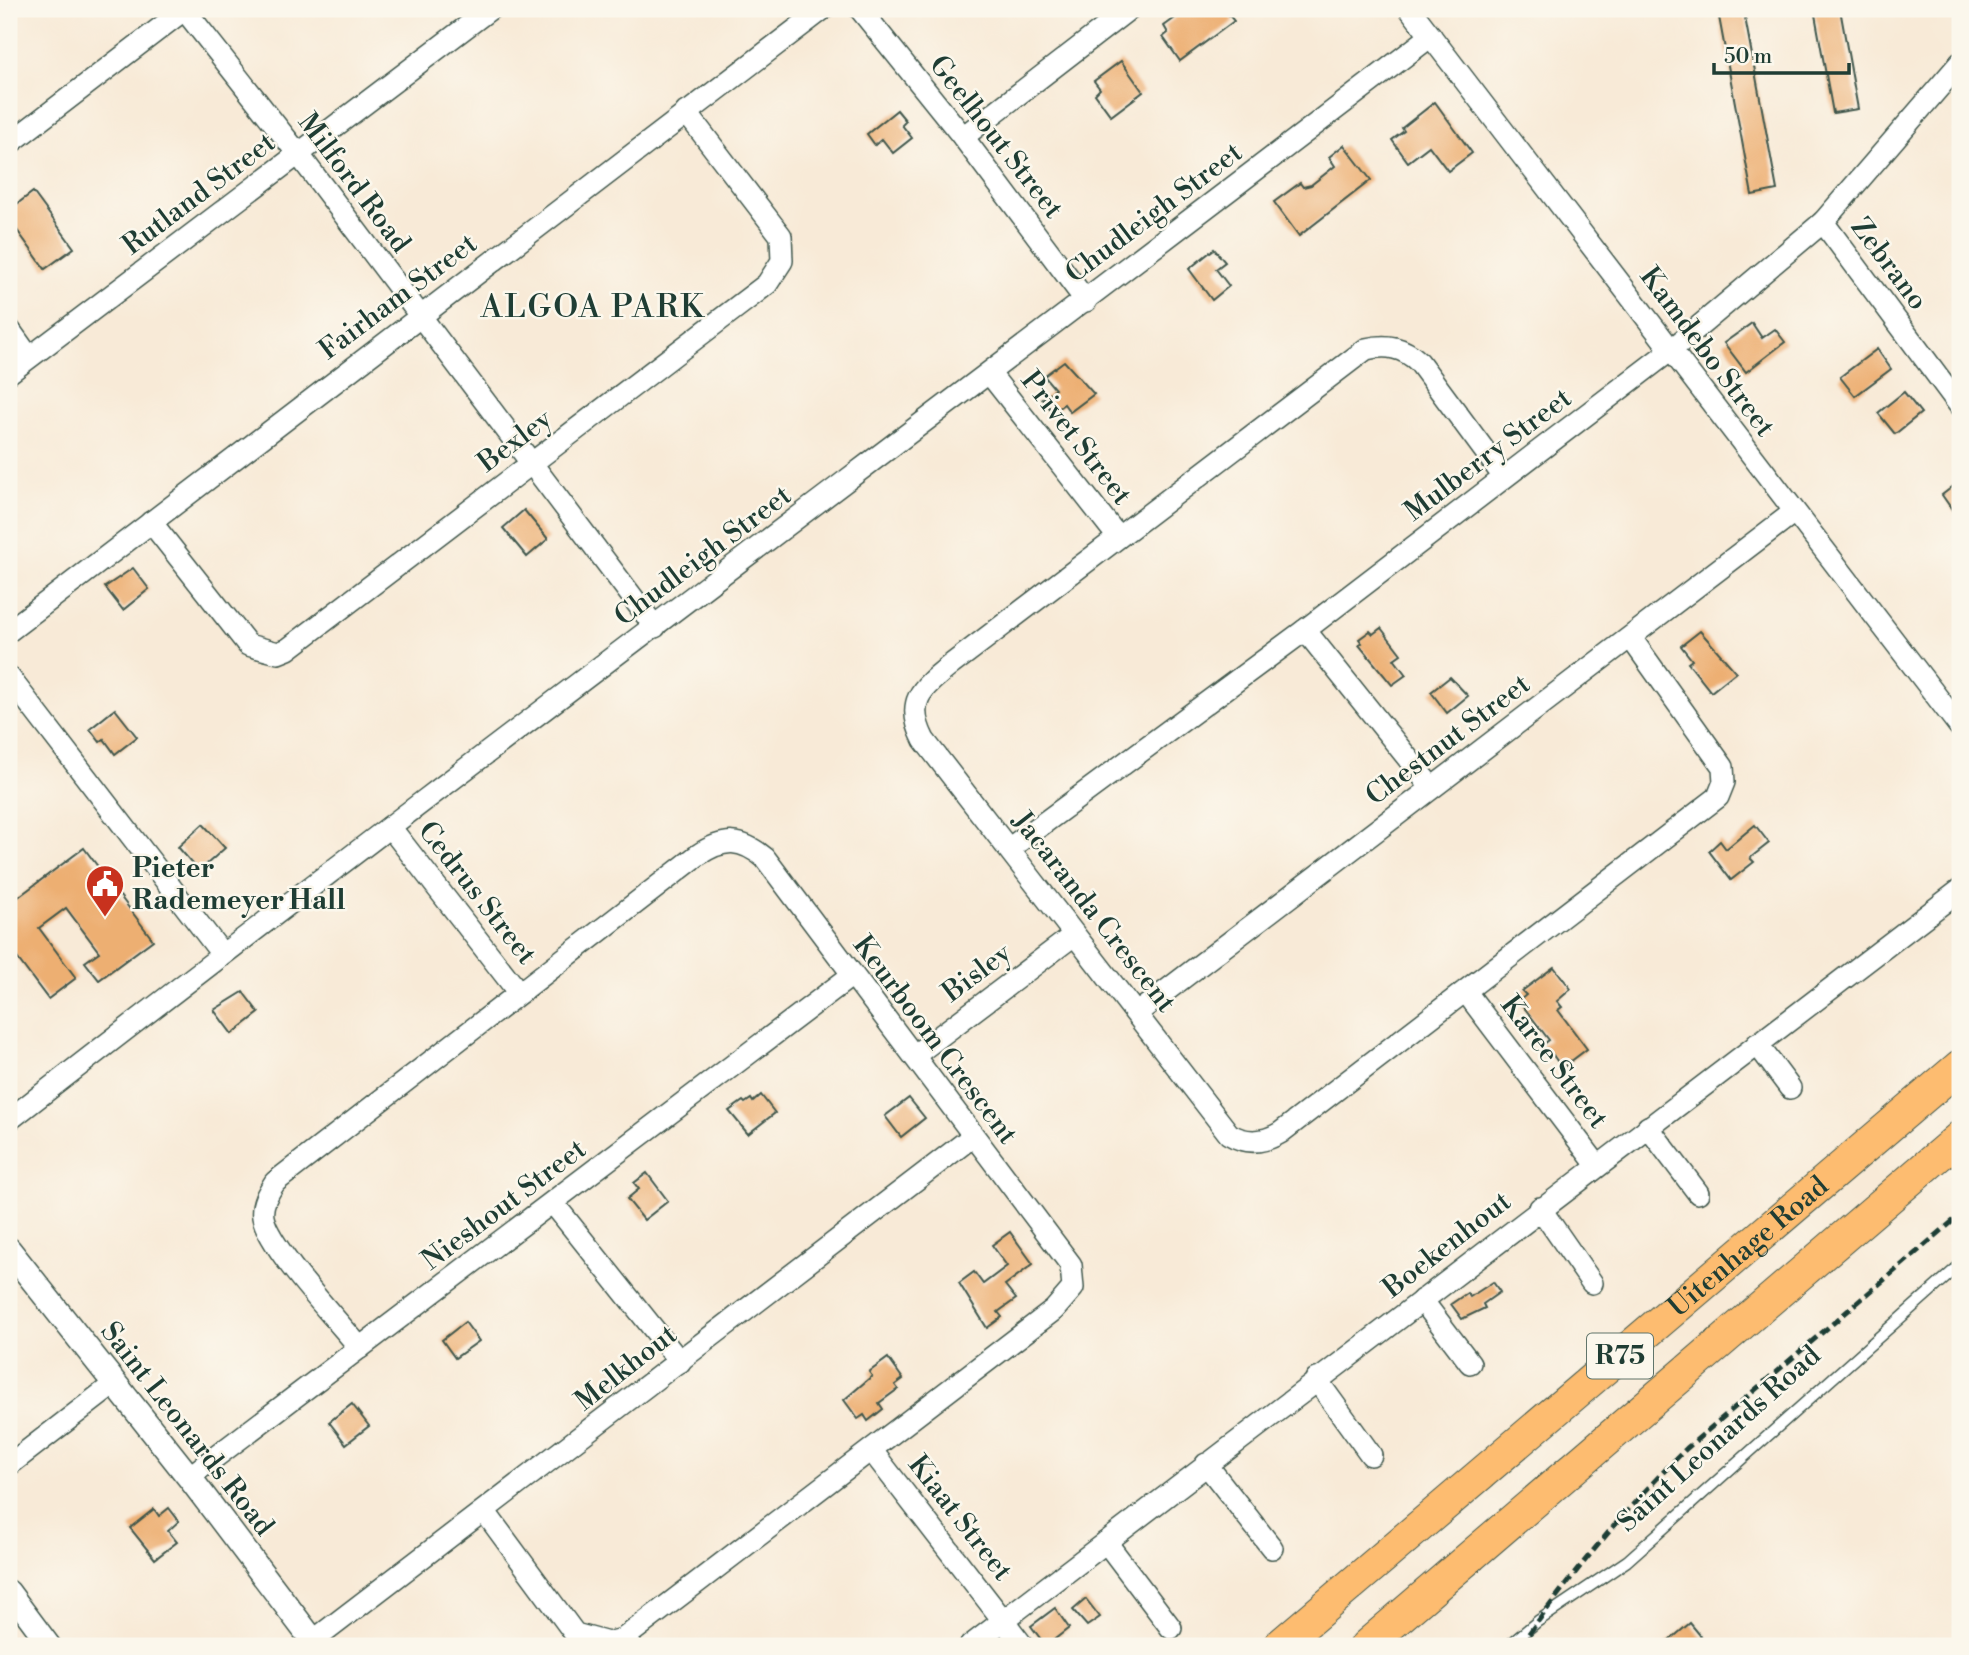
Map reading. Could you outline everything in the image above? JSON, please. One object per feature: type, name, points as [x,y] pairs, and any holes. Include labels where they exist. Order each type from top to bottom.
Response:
[{"type":"main road","name":"Uitenhage Road","points":[[1279,1646],[1960,1066]]},
{"type":"main road","name":"Uitenhage Road","points":[[1366,1646],[1960,1137]]},
{"type":"street","name":"Milford Road","points":[[185,9],[299,155],[655,627]]},
{"type":"street","points":[[9,144],[185,9]]},
{"type":"street","name":"Rutland Street","points":[[9,373],[490,9]]},
{"type":"street","name":"Fairham Street","points":[[9,631],[823,9]]},
{"type":"street","name":"Geelhout Street","points":[[860,9],[963,137],[1086,301]]},
{"type":"street","points":[[963,137],[1129,9]]},
{"type":"street","name":"Kamdebo Street","points":[[1410,9],[1960,727]]},
{"type":"street","name":"Chudleigh Street","points":[[9,1120],[222,954],[990,374],[1431,36]]},
{"type":"street","name":"Mulberry Street","points":[[1010,848],[1305,629],[1671,350],[1824,222],[1960,63]]},
{"type":"street","name":"Bexley","points":[[151,522],[248,645],[278,653],[297,643],[767,284],[782,261],[781,236],[686,112]]},
{"type":"street","name":"Zebrano","points":[[1824,222],[1960,406]]},
{"type":"street","points":[[9,329],[29,357]]},
{"type":"street","name":"Jacaranda Crescent","points":[[1504,477],[1419,362],[1408,352],[1397,348],[1376,347],[1355,354],[952,664],[919,695],[916,719],[925,740],[1010,848],[1073,935],[1138,1013],[1229,1133],[1240,1140],[1255,1141],[1269,1139],[1280,1133],[1718,797],[1722,790],[1724,766],[1631,638]]},
{"type":"street","name":"Privet Street","points":[[990,374],[1118,537]]},
{"type":"street","name":"Chestnut Street","points":[[1138,1013],[1794,512]]},
{"type":"street","points":[[1305,629],[1431,787]]},
{"type":"street","points":[[9,677],[222,954]]},
{"type":"street","name":"Cedrus Street","points":[[390,827],[519,993]]},
{"type":"street","name":"Keurboom Crescent","points":[[360,1348],[271,1239],[262,1216],[268,1193],[287,1171],[698,855],[726,841],[744,844],[765,858],[851,976],[915,1055],[972,1137],[1071,1265],[1073,1288],[1054,1310],[622,1639],[608,1643],[584,1639],[575,1634],[485,1512]]},
{"type":"street","name":"Boekenhout","points":[[970,1646],[1316,1379],[1960,890]]},
{"type":"street","name":"Bisley","points":[[915,1055],[1073,935]]},
{"type":"street","name":"Nieshout Street","points":[[189,1477],[851,976]]},
{"type":"street","name":"Karee Street","points":[[1466,992],[1597,1166]]},
{"type":"street","points":[[1757,1044],[1790,1088]]},
{"type":"street","points":[[1648,1127],[1698,1193]]},
{"type":"street","name":"Melkhout","points":[[315,1644],[972,1137]]},
{"type":"street","points":[[554,1202],[680,1362]]},
{"type":"street","points":[[1540,1208],[1592,1283]]},
{"type":"street","name":"Saint Leonards Road","points":[[9,1250],[189,1477],[315,1644]]},
{"type":"street","points":[[1422,1300],[1469,1363]]},
{"type":"street","points":[[1316,1379],[1371,1455]]},
{"type":"street","points":[[9,1465],[114,1384]]},
{"type":"street","name":"Kiaat Street","points":[[872,1451],[1023,1646]]},
{"type":"street","points":[[1206,1464],[1272,1548]]},
{"type":"street","points":[[1106,1542],[1171,1628]]},
{"type":"street","points":[[9,1591],[50,1646]]},
{"type":"lane","name":"Saint Leonards Road","points":[[1508,1646],[1538,1621],[1627,1560],[1960,1265]]},
{"type":"building","points":[[1169,9],[1224,9],[1234,21],[1180,61],[1163,37],[1168,33],[1164,26],[1175,18]]},
{"type":"building","points":[[1814,9],[1840,9],[1858,109],[1833,113]]},
{"type":"building","points":[[1744,12],[1777,190],[1752,195],[1719,17]]},
{"type":"building","points":[[1121,61],[1143,92],[1111,116],[1095,94],[1100,89],[1094,81]]},
{"type":"building","points":[[1435,102],[1472,153],[1448,171],[1429,146],[1408,162],[1392,140],[1404,131],[1402,128]]},
{"type":"building","points":[[897,110],[906,121],[902,125],[912,138],[893,153],[882,139],[875,145],[867,134]]},
{"type":"building","points":[[1344,145],[1371,180],[1299,236],[1274,202],[1300,183],[1303,187],[1311,185],[1335,166],[1329,157]]},
{"type":"building","points":[[33,192],[74,248],[45,269],[9,219],[9,210]]},
{"type":"building","points":[[1214,249],[1225,262],[1216,269],[1229,286],[1212,300],[1189,269]]},
{"type":"building","points":[[1752,323],[1762,338],[1775,329],[1785,342],[1746,372],[1724,343]]},
{"type":"building","points":[[1877,349],[1891,369],[1855,396],[1840,377]]},
{"type":"building","points":[[1064,361],[1094,394],[1070,412],[1064,404],[1053,412],[1042,399],[1055,389],[1044,376]]},
{"type":"building","points":[[1904,392],[1921,413],[1895,434],[1878,413]]},
{"type":"building","points":[[1960,481],[1960,521],[1942,495]]},
{"type":"building","points":[[524,510],[548,539],[527,557],[503,528]]},
{"type":"building","points":[[133,568],[149,589],[123,610],[105,587]]},
{"type":"building","points":[[1381,628],[1401,654],[1394,659],[1406,675],[1392,685],[1359,645],[1362,643],[1359,639],[1370,631],[1373,634]]},
{"type":"building","points":[[1700,631],[1736,672],[1711,692],[1688,663],[1692,660],[1681,646]]},
{"type":"building","points":[[1450,677],[1468,696],[1447,713],[1431,692]]},
{"type":"building","points":[[115,709],[137,737],[115,754],[104,739],[100,742],[90,729]]},
{"type":"building","points":[[203,824],[225,848],[199,871],[178,847]]},
{"type":"building","points":[[1755,825],[1769,843],[1750,858],[1754,862],[1731,880],[1709,851],[1720,841],[1726,849]]},
{"type":"building","name":"Pieter Rademeyer Hall","points":[[84,848],[153,940],[99,980],[85,962],[99,952],[66,908],[39,928],[76,978],[48,999],[9,947],[9,904]]},
{"type":"building","points":[[1554,967],[1571,989],[1557,1001],[1562,1007],[1558,1010],[1587,1049],[1562,1068],[1553,1055],[1548,1058],[1540,1047],[1549,1040],[1519,1001],[1526,995],[1522,991]]},
{"type":"building","points":[[243,992],[259,1013],[232,1034],[214,1010]]},
{"type":"building","points":[[761,1095],[775,1113],[748,1134],[729,1111],[743,1101],[745,1103],[751,1099],[753,1102]]},
{"type":"building","points":[[909,1098],[925,1118],[901,1137],[885,1116]]},
{"type":"building","points":[[647,1173],[668,1201],[644,1220],[627,1199],[639,1189],[634,1183]]},
{"type":"building","points":[[1010,1232],[1033,1264],[1005,1285],[1016,1299],[998,1312],[1002,1317],[987,1328],[959,1283],[974,1272],[983,1284],[1007,1266],[992,1245]]},
{"type":"building","points":[[1493,1282],[1500,1292],[1483,1304],[1485,1308],[1462,1319],[1451,1304],[1467,1293],[1470,1297]]},
{"type":"building","points":[[465,1322],[479,1341],[455,1358],[442,1340]]},
{"type":"building","points":[[888,1358],[903,1379],[895,1385],[898,1389],[879,1403],[883,1409],[868,1421],[864,1415],[858,1419],[844,1400],[872,1376],[869,1372]]},
{"type":"building","points":[[352,1404],[369,1426],[346,1444],[329,1422]]},
{"type":"building","points":[[169,1508],[179,1521],[168,1531],[177,1542],[155,1559],[130,1528],[154,1509],[159,1516]]},
{"type":"building","points":[[1086,1599],[1100,1617],[1087,1626],[1073,1610]]},
{"type":"building","points":[[1055,1608],[1069,1628],[1046,1646],[1031,1626]]},
{"type":"building","points":[[1690,1623],[1709,1646],[1663,1646]]},
{"type":"railway","points":[[1520,1646],[1599,1544],[1687,1448],[1960,1215]]},
{"type":"place","name":"Pieter Rademeyer Hall","points":[[105,918]]},
{"type":"district","name":"ALGOA PARK","points":[[593,307]]}]
